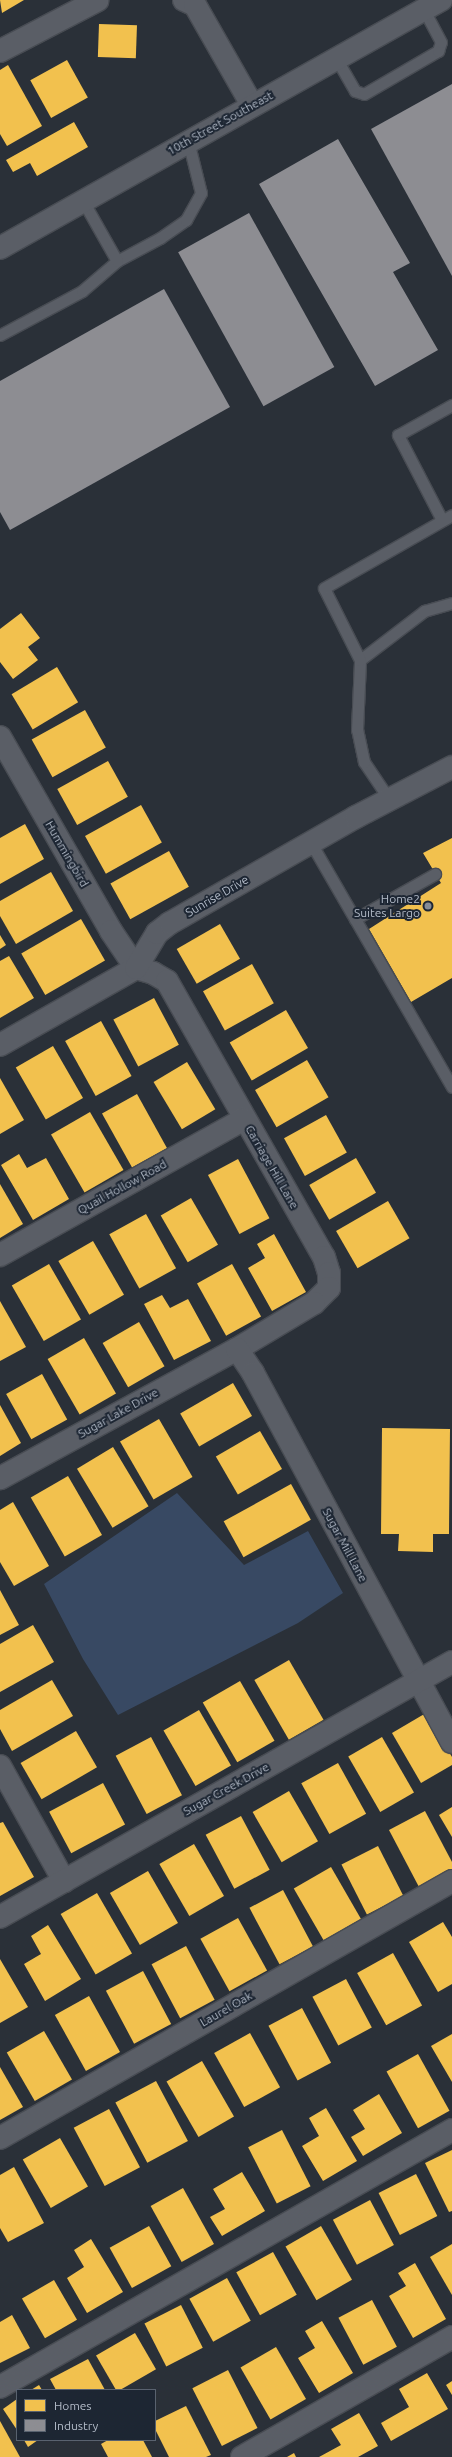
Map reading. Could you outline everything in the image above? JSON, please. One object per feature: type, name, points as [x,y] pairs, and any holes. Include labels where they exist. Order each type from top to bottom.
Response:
[{"type":"street","points":[[0,51],[98,0]]},
{"type":"street","points":[[184,0],[195,5],[252,105]]},
{"type":"street","name":"10th Street Southeast","points":[[0,248],[432,5]]},
{"type":"street","name":"Hummingbird","points":[[0,737],[111,931],[136,968]]},
{"type":"street","name":"Sunrise Drive","points":[[0,1045],[136,968],[157,933],[170,923],[389,799],[452,767]]},
{"type":"street","name":"Carriage Hill Lane","points":[[136,968],[154,972],[167,981],[244,1119],[324,1257],[329,1273],[329,1288],[314,1303],[237,1349]]},
{"type":"street","name":"Quail Hollow Road","points":[[0,1255],[244,1119]]},
{"type":"street","name":"Sugar Lake Drive","points":[[0,1478],[237,1349]]},
{"type":"street","name":"Sugar Mill Lane","points":[[237,1349],[253,1373],[452,1742]]},
{"type":"street","name":"Sugar Creek Drive","points":[[0,1917],[452,1662]]},
{"type":"street","points":[[0,1766],[64,1881]]},
{"type":"street","name":"Laurel Oak","points":[[0,2138],[452,1881]]},
{"type":"street","points":[[0,2387],[452,2130]]},
{"type":"street","points":[[242,2457],[452,2337]]},
{"type":"lane","points":[[336,58],[355,91],[364,94],[438,51],[441,42],[432,5]]},
{"type":"lane","points":[[0,335],[82,291],[117,261],[160,238],[186,220],[202,193],[188,141]]},
{"type":"lane","points":[[83,201],[117,261]]},
{"type":"lane","points":[[442,520],[398,435],[452,405]]},
{"type":"lane","points":[[389,799],[364,762],[357,730],[360,660],[324,588],[452,515]]},
{"type":"lane","points":[[360,660],[424,611],[452,603]]},
{"type":"lane","points":[[311,843],[355,919],[447,1068],[452,1087]]},
{"type":"lane","points":[[355,919],[435,874]]},
{"type":"water","points":[[177,1493],[244,1565],[308,1531],[343,1593],[298,1623],[118,1715],[83,1659],[44,1584]]},
{"type":"building: Homes","points":[[0,0],[24,0],[2,13]]},
{"type":"building: Homes","points":[[99,24],[137,25],[136,58],[98,57]]},
{"type":"building: Homes","points":[[67,60],[88,98],[51,118],[30,80]]},
{"type":"building: Homes","points":[[8,65],[42,126],[7,146],[0,134],[0,70]]},
{"type":"building: Homes","points":[[74,122],[88,147],[37,176],[30,163],[13,172],[6,160]]},
{"type":"building: Homes","points":[[21,613],[40,638],[28,647],[38,660],[13,679],[0,662],[0,629]]},
{"type":"building: Homes","points":[[57,667],[78,702],[33,729],[12,694]]},
{"type":"building: Homes","points":[[85,710],[106,748],[52,777],[32,740]]},
{"type":"building: Homes","points":[[108,761],[128,797],[77,825],[57,789]]},
{"type":"building: Homes","points":[[141,805],[162,843],[106,874],[85,836]]},
{"type":"building: Homes","points":[[25,824],[44,859],[0,884],[0,838]]},
{"type":"building: Homes","name":"Home2 Suites Largo","points":[[452,838],[452,978],[411,1002],[369,929],[441,883],[423,853]]},
{"type":"building: Homes","points":[[169,851],[189,887],[130,919],[110,883]]},
{"type":"building: Homes","points":[[51,872],[73,911],[16,944],[0,916],[0,901]]},
{"type":"building: Homes","points":[[81,919],[105,961],[45,995],[21,954]]},
{"type":"building: Homes","points":[[220,924],[240,959],[197,984],[177,949]]},
{"type":"building: Homes","points":[[0,935],[6,945],[0,949]]},
{"type":"building: Homes","points":[[9,956],[34,998],[0,1018],[0,961]]},
{"type":"building: Homes","points":[[252,964],[274,1003],[225,1031],[203,991]]},
{"type":"building: Homes","points":[[154,998],[179,1045],[138,1066],[113,1020]]},
{"type":"building: Homes","points":[[286,1010],[308,1048],[252,1081],[230,1042]]},
{"type":"building: Homes","points":[[101,1021],[132,1076],[96,1096],[65,1041]]},
{"type":"building: Homes","points":[[53,1046],[83,1098],[46,1119],[16,1068]]},
{"type":"building: Homes","points":[[307,1060],[328,1097],[277,1127],[255,1090]]},
{"type":"building: Homes","points":[[187,1062],[215,1109],[182,1129],[154,1082]]},
{"type":"building: Homes","points":[[0,1078],[24,1120],[0,1134]]},
{"type":"building: Homes","points":[[137,1094],[167,1148],[132,1168],[102,1113]]},
{"type":"building: Homes","points":[[90,1112],[124,1170],[85,1193],[51,1134]]},
{"type":"building: Homes","points":[[326,1115],[347,1153],[305,1176],[284,1138]]},
{"type":"building: Homes","points":[[19,1154],[27,1168],[46,1158],[69,1199],[33,1220],[1,1165]]},
{"type":"building: Homes","points":[[356,1158],[376,1193],[329,1220],[309,1185]]},
{"type":"building: Homes","points":[[238,1159],[269,1218],[239,1234],[208,1175]]},
{"type":"building: Homes","points":[[0,1184],[23,1224],[0,1238]]},
{"type":"building: Homes","points":[[191,1198],[218,1245],[188,1262],[161,1216]]},
{"type":"building: Homes","points":[[388,1201],[410,1238],[358,1268],[336,1231]]},
{"type":"building: Homes","points":[[146,1214],[176,1268],[139,1289],[109,1234]]},
{"type":"building: Homes","points":[[274,1234],[306,1292],[272,1311],[248,1268],[265,1258],[257,1244]]},
{"type":"building: Homes","points":[[93,1241],[124,1295],[89,1315],[58,1261]]},
{"type":"building: Homes","points":[[49,1264],[81,1319],[44,1341],[12,1286]]},
{"type":"building: Homes","points":[[232,1264],[261,1316],[226,1336],[197,1283]]},
{"type":"building: Homes","points":[[162,1295],[170,1308],[188,1299],[211,1341],[174,1360],[144,1304]]},
{"type":"building: Homes","points":[[0,1301],[26,1347],[0,1361]]},
{"type":"building: Homes","points":[[139,1322],[164,1366],[128,1387],[103,1343]]},
{"type":"building: Homes","points":[[84,1338],[116,1393],[80,1414],[48,1359]]},
{"type":"building: Homes","points":[[42,1374],[67,1419],[31,1439],[6,1394]]},
{"type":"building: Homes","points":[[233,1383],[252,1416],[199,1446],[180,1414]]},
{"type":"building: Homes","points":[[0,1405],[21,1443],[0,1456]]},
{"type":"building: Homes","points":[[159,1419],[192,1477],[154,1500],[120,1442]]},
{"type":"building: Homes","points":[[382,1428],[450,1429],[449,1534],[433,1534],[433,1552],[398,1551],[399,1534],[381,1534]]},
{"type":"building: Homes","points":[[260,1431],[282,1469],[238,1495],[216,1456]]},
{"type":"building: Homes","points":[[113,1447],[149,1506],[113,1528],[77,1469]]},
{"type":"building: Homes","points":[[68,1476],[102,1535],[65,1556],[31,1498]]},
{"type":"building: Homes","points":[[291,1484],[311,1520],[244,1557],[224,1521]]},
{"type":"building: Homes","points":[[13,1502],[49,1566],[14,1586],[0,1562],[0,1510]]},
{"type":"building: Homes","points":[[0,1590],[19,1625],[0,1635]]},
{"type":"building: Homes","points":[[33,1625],[54,1662],[0,1692],[0,1644]]},
{"type":"building: Homes","points":[[289,1660],[324,1720],[289,1740],[254,1680]]},
{"type":"building: Homes","points":[[52,1680],[73,1716],[12,1751],[0,1729],[0,1710]]},
{"type":"building: Homes","points":[[240,1681],[274,1741],[237,1762],[203,1702]]},
{"type":"building: Homes","points":[[199,1710],[231,1765],[195,1786],[163,1730]]},
{"type":"building: Homes","points":[[426,1713],[452,1757],[452,1765],[421,1783],[392,1733]]},
{"type":"building: Homes","points":[[76,1731],[97,1767],[42,1799],[21,1763]]},
{"type":"building: Homes","points":[[151,1737],[182,1795],[147,1814],[116,1756]]},
{"type":"building: Homes","points":[[382,1737],[414,1792],[380,1812],[348,1756]]},
{"type":"building: Homes","points":[[338,1763],[366,1814],[329,1834],[301,1783]]},
{"type":"building: Homes","points":[[103,1783],[125,1824],[71,1853],[49,1812]]},
{"type":"building: Homes","points":[[289,1791],[318,1841],[282,1862],[253,1812]]},
{"type":"building: Homes","points":[[452,1807],[452,1837],[439,1815]]},
{"type":"building: Homes","points":[[425,1811],[452,1862],[452,1869],[419,1887],[389,1830]]},
{"type":"building: Homes","points":[[241,1816],[270,1870],[234,1889],[206,1835]]},
{"type":"building: Homes","points":[[3,1822],[34,1877],[0,1896],[0,1823]]},
{"type":"building: Homes","points":[[194,1844],[224,1896],[189,1916],[159,1864]]},
{"type":"building: Homes","points":[[378,1846],[403,1896],[367,1915],[341,1865]]},
{"type":"building: Homes","points":[[331,1867],[361,1919],[324,1940],[294,1888]]},
{"type":"building: Homes","points":[[148,1871],[178,1923],[140,1945],[110,1893]]},
{"type":"building: Homes","points":[[283,1890],[313,1947],[279,1964],[249,1908]]},
{"type":"building: Homes","points":[[97,1893],[132,1954],[96,1975],[61,1914]]},
{"type":"building: Homes","points":[[238,1918],[267,1970],[229,1991],[200,1939]]},
{"type":"building: Homes","points":[[443,1922],[452,1937],[452,1984],[438,1992],[409,1942]]},
{"type":"building: Homes","points":[[48,1925],[81,1979],[45,2001],[24,1964],[41,1954],[31,1936]]},
{"type":"building: Homes","points":[[186,1946],[215,2000],[180,2018],[152,1964]]},
{"type":"building: Homes","points":[[393,1953],[422,2005],[386,2025],[357,1973]]},
{"type":"building: Homes","points":[[0,1959],[28,2007],[0,2023]]},
{"type":"building: Homes","points":[[143,1971],[171,2024],[134,2044],[106,1991]]},
{"type":"building: Homes","points":[[346,1979],[372,2028],[338,2045],[312,1997]]},
{"type":"building: Homes","points":[[89,1996],[120,2052],[86,2071],[55,2015]]},
{"type":"building: Homes","points":[[302,2008],[331,2063],[298,2081],[268,2026]]},
{"type":"building: Homes","points":[[44,2031],[72,2079],[35,2101],[7,2052]]},
{"type":"building: Homes","points":[[250,2033],[280,2087],[244,2107],[214,2053]]},
{"type":"building: Homes","points":[[452,2034],[452,2082],[431,2046]]},
{"type":"building: Homes","points":[[418,2054],[450,2111],[418,2128],[387,2071]]},
{"type":"building: Homes","points":[[202,2061],[234,2116],[198,2137],[166,2082]]},
{"type":"building: Homes","points":[[0,2067],[23,2107],[0,2120]]},
{"type":"building: Homes","points":[[156,2081],[188,2141],[147,2163],[115,2103]]},
{"type":"building: Homes","points":[[379,2094],[402,2133],[363,2156],[351,2137],[365,2129],[353,2110]]},
{"type":"building: Homes","points":[[326,2108],[357,2161],[323,2181],[302,2146],[319,2136],[309,2118]]},
{"type":"building: Homes","points":[[109,2109],[140,2167],[105,2186],[74,2128]]},
{"type":"building: Homes","points":[[282,2130],[311,2186],[277,2203],[248,2147]]},
{"type":"building: Homes","points":[[60,2138],[88,2186],[51,2208],[23,2160]]},
{"type":"building: Homes","points":[[452,2150],[452,2211],[449,2212],[425,2163]]},
{"type":"building: Homes","points":[[14,2167],[44,2223],[8,2242],[0,2228],[0,2175]]},
{"type":"building: Homes","points":[[242,2172],[265,2211],[222,2236],[210,2217],[225,2209],[213,2189]]},
{"type":"building: Homes","points":[[416,2174],[437,2216],[400,2235],[379,2193]]},
{"type":"building: Homes","points":[[183,2188],[214,2244],[182,2262],[151,2206]]},
{"type":"building: Homes","points":[[370,2200],[394,2245],[357,2265],[333,2220]]},
{"type":"building: Homes","points":[[149,2226],[171,2266],[132,2288],[110,2248]]},
{"type":"building: Homes","points":[[321,2226],[352,2280],[316,2300],[285,2246]]},
{"type":"building: Homes","points":[[91,2239],[123,2292],[87,2313],[67,2278],[84,2267],[74,2250]]},
{"type":"building: Homes","points":[[452,2244],[452,2295],[430,2257]]},
{"type":"building: Homes","points":[[273,2252],[297,2295],[260,2315],[236,2272]]},
{"type":"building: Homes","points":[[415,2263],[446,2319],[413,2338],[389,2296],[406,2286],[398,2273]]},
{"type":"building: Homes","points":[[227,2278],[251,2321],[213,2342],[189,2299]]},
{"type":"building: Homes","points":[[54,2280],[77,2320],[45,2338],[22,2298]]},
{"type":"building: Homes","points":[[372,2300],[397,2347],[363,2365],[338,2318]]},
{"type":"building: Homes","points":[[181,2305],[203,2348],[166,2366],[144,2324]]},
{"type":"building: Homes","points":[[12,2315],[30,2348],[0,2363],[0,2322]]},
{"type":"building: Homes","points":[[322,2321],[353,2373],[319,2393],[298,2358],[315,2348],[305,2331]]},
{"type":"building: Homes","points":[[135,2333],[156,2369],[122,2389],[115,2389],[96,2356]]},
{"type":"building: Homes","points":[[276,2347],[306,2399],[270,2419],[240,2368]]},
{"type":"building: Homes","points":[[88,2359],[104,2389],[55,2389],[50,2379]]},
{"type":"building: Homes","points":[[228,2370],[258,2428],[222,2446],[192,2388]]},
{"type":"building: Homes","points":[[427,2373],[448,2409],[391,2441],[381,2423],[409,2407],[399,2389]]},
{"type":"building: Homes","points":[[452,2381],[452,2395],[446,2385]]},
{"type":"building: Homes","points":[[39,2385],[41,2389],[33,2389]]},
{"type":"building: Homes","points":[[16,2400],[16,2428],[3,2409]]},
{"type":"building: Homes","points":[[186,2406],[211,2455],[206,2457],[169,2457],[156,2431],[156,2421]]},
{"type":"building: Homes","points":[[359,2413],[378,2446],[358,2457],[319,2457],[341,2445],[331,2429]]},
{"type":"building: Homes","points":[[0,2421],[20,2457],[0,2457]]},
{"type":"building: Homes","points":[[25,2441],[37,2441],[28,2447]]},
{"type":"building: Homes","points":[[106,2441],[144,2441],[152,2457],[108,2457],[101,2444]]},
{"type":"building: Homes","points":[[294,2453],[296,2457],[287,2457]]},
{"type":"building: Industry","points":[[452,84],[452,276],[371,129]]},
{"type":"building: Industry","points":[[338,139],[410,263],[393,272],[438,350],[375,386],[259,184]]},
{"type":"building: Industry","points":[[249,213],[334,367],[263,406],[178,252]]},
{"type":"building: Industry","points":[[164,289],[230,407],[10,530],[0,512],[0,381]]},
{"type":"place","name":"Home2 Suites Largo","points":[[428,906]]}]
